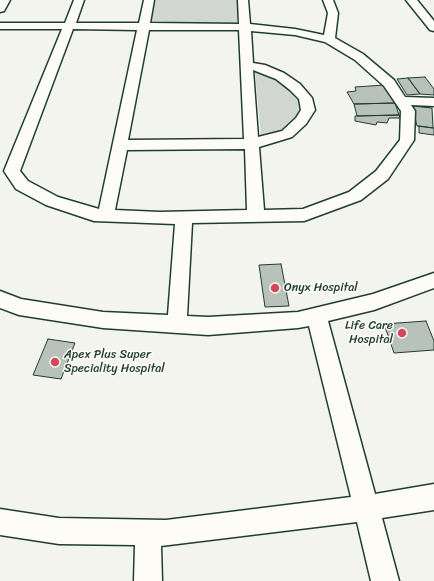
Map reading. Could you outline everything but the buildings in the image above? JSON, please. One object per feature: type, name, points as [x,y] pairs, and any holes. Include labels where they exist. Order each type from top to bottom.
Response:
[{"type":"street","points":[[0,9],[5,0]]},
{"type":"street","points":[[0,26],[69,26],[144,26],[245,27],[295,32],[329,40],[358,56],[389,82],[408,111],[407,140],[382,175],[355,196],[304,215],[184,218],[94,215],[52,201],[22,184],[12,171],[69,26],[79,0]]},
{"type":"street","points":[[106,215],[149,0]]},
{"type":"street","points":[[243,0],[256,216]]},
{"type":"street","points":[[328,0],[333,13],[329,40]]},
{"type":"street","points":[[412,1],[427,2]]},
{"type":"street","points":[[412,1],[434,28]]},
{"type":"street","points":[[120,145],[252,144],[288,134],[301,121],[308,110],[305,98],[295,87],[280,76],[261,68],[247,65]]},
{"type":"street","points":[[401,101],[434,102]]},
{"type":"street","points":[[177,324],[184,218]]},
{"type":"street","points":[[0,299],[19,307],[103,320],[208,326],[298,320],[374,302],[434,280]]},
{"type":"street","points":[[317,316],[367,506],[385,581]]},
{"type":"street","points":[[0,522],[59,531],[166,533],[333,513],[367,506],[434,497]]},
{"type":"street","points":[[148,533],[148,581]]},
{"type":"shaded area","points":[[153,0],[237,0],[237,24],[149,24]]},
{"type":"shaded area","points":[[255,72],[276,79],[290,89],[298,96],[302,106],[299,116],[284,130],[276,134],[261,137]]},
{"type":"place","name":"Onyx Hospital","points":[[275,288]]},
{"type":"place","name":"Life Care Hospital","points":[[402,333]]},
{"type":"place","name":"Apex Plus Super Speciality Hospital","points":[[55,362]]}]
